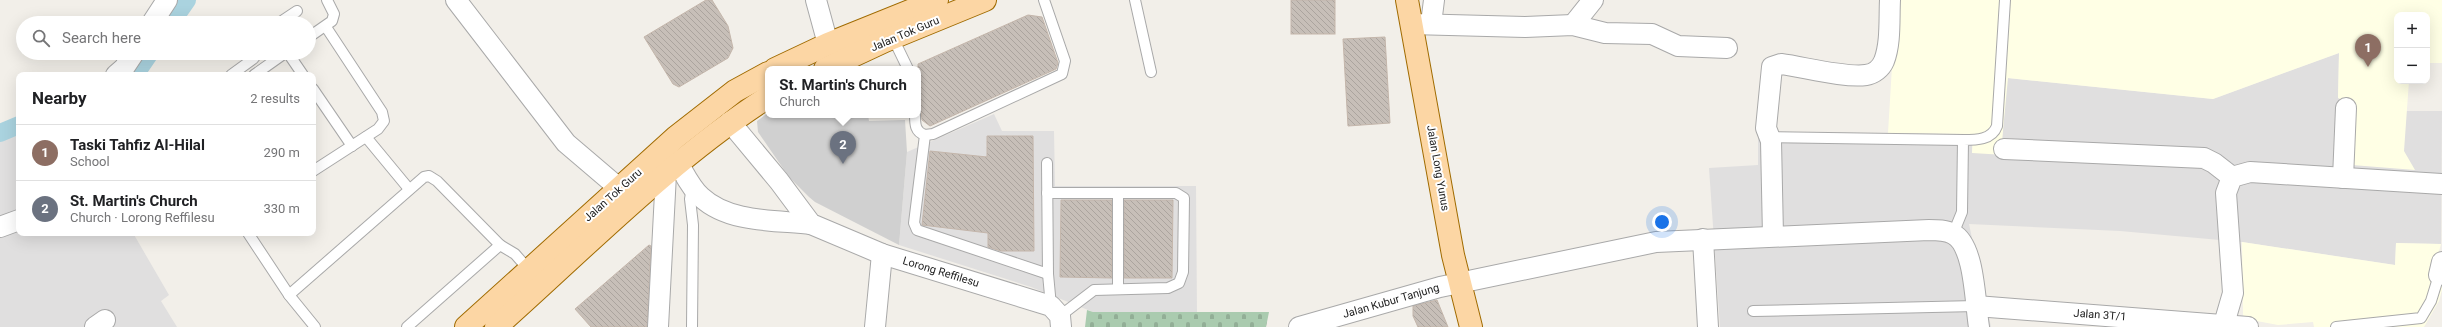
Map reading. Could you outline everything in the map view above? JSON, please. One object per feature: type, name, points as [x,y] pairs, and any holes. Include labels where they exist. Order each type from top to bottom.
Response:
[{"type":"main road","name":"Jalan Tok Guru","points":[[781,66],[828,44],[937,0]]},
{"type":"main road","name":"Jalan Tok Guru","points":[[832,66],[985,0]]},
{"type":"main road","name":"Jalan Long Yunus","points":[[1412,11],[1459,283],[1471,327]]},
{"type":"main road","name":"Jalan Tok Guru","points":[[466,327],[704,114],[735,91],[765,74]]},
{"type":"main road","name":"Jalan Tok Guru","points":[[496,327],[672,169],[730,122],[765,99]]},
{"type":"street","points":[[157,16],[167,0]]},
{"type":"street","points":[[456,0],[566,143],[620,189]]},
{"type":"street","points":[[816,0],[828,44]]},
{"type":"street","points":[[1412,11],[1434,0]]},
{"type":"street","points":[[1573,25],[1593,0]]},
{"type":"street","points":[[1773,236],[1771,142],[1766,128],[1771,71],[1774,65],[1781,64],[1853,75],[1867,75],[1877,71],[1884,62],[1887,52],[1890,0]]},
{"type":"street","points":[[1412,11],[1525,28],[1573,25],[1605,33],[1652,34],[1678,46],[1728,48]]},
{"type":"street","points":[[119,72],[129,60]]},
{"type":"street","points":[[2343,178],[2346,108]]},
{"type":"street","points":[[730,122],[779,181],[811,224]]},
{"type":"street","points":[[2004,149],[2204,158],[2214,163],[2232,177]]},
{"type":"street","points":[[658,327],[672,169]]},
{"type":"street","name":"Lorong Reffilesu","points":[[672,169],[692,186],[701,197],[720,210],[739,216],[811,224],[882,254],[1058,316]]},
{"type":"street","points":[[2232,177],[2250,172],[2442,184]]},
{"type":"street","points":[[2224,324],[2233,293],[2226,193],[2232,177]]},
{"type":"street","points":[[0,227],[16,221]]},
{"type":"street","name":"Jalan Kubur Tanjung","points":[[1300,327],[1459,283],[1656,242],[1703,238],[1929,230],[1942,230],[1953,234]]},
{"type":"street","points":[[1953,234],[1962,242],[1968,253],[1979,327]]},
{"type":"street","points":[[1703,238],[1708,327]]},
{"type":"street","points":[[875,327],[882,254]]},
{"type":"street","name":"Jalan 3T/1","points":[[1976,306],[2248,327]]},
{"type":"lane","points":[[316,33],[326,27],[334,18],[327,0]]},
{"type":"lane","points":[[915,118],[918,132],[925,135],[933,134],[1062,74],[1065,61],[1044,0]]},
{"type":"lane","points":[[1135,0],[1151,72]]},
{"type":"lane","points":[[1770,137],[1963,140],[1986,137],[1995,131],[1997,126],[2005,0]]},
{"type":"lane","points":[[290,16],[297,11]]},
{"type":"lane","points":[[316,169],[382,126],[384,116],[326,27]]},
{"type":"lane","points":[[894,38],[907,66]]},
{"type":"lane","points":[[235,72],[253,60]]},
{"type":"lane","points":[[258,72],[276,60]]},
{"type":"lane","points":[[292,60],[301,72]]},
{"type":"lane","points":[[316,93],[352,146]]},
{"type":"lane","points":[[925,135],[914,224],[917,230],[1048,274]]},
{"type":"lane","points":[[366,137],[409,189]]},
{"type":"lane","points":[[1953,234],[1962,212],[1963,140]]},
{"type":"lane","points":[[1046,163],[1048,274],[1058,316],[1087,293],[1102,288],[1168,288],[1179,283],[1183,272],[1183,196],[1176,193],[1047,194]]},
{"type":"lane","points":[[289,295],[424,177],[434,178],[500,245],[515,254],[529,270]]},
{"type":"lane","points":[[692,186],[692,327]]},
{"type":"lane","points":[[1118,194],[1118,288]]},
{"type":"lane","points":[[250,236],[289,295],[315,327]]},
{"type":"lane","points":[[407,327],[500,245]]},
{"type":"lane","points":[[2336,327],[2421,318],[2429,305],[2440,269]]},
{"type":"lane","points":[[1753,311],[1976,306]]},
{"type":"shaded area","points":[[1896,0],[2442,0],[2442,63],[2430,63],[2430,12],[2394,12],[2394,84],[2409,84],[2404,151],[2415,170],[2352,165],[2356,105],[2338,98],[2339,53],[2213,99],[2008,78],[2002,141],[2005,155],[1972,153],[1973,134],[1888,133]]},
{"type":"shaded area","points":[[2339,53],[2338,98],[2369,111],[2442,111],[2441,244],[2396,243],[2395,265],[2242,242],[2120,231],[1969,224],[1991,327],[1720,327],[1709,168],[1758,165],[1758,132],[1973,134],[1972,153],[2002,141],[2007,78],[2213,99]]},
{"type":"shaded area","points":[[994,114],[1002,131],[1054,131],[1055,186],[1196,186],[1197,312],[1093,312],[1031,287],[899,245],[907,152]]},
{"type":"shaded area","points":[[765,115],[765,118],[868,118],[869,121],[905,120],[907,152],[899,245],[815,202],[809,197],[789,177],[758,132],[757,121]]},
{"type":"shaded area","points":[[16,134],[16,236],[135,236],[169,295],[161,301],[177,327],[0,327],[0,141]]},
{"type":"shaded area","points":[[2242,242],[2395,265],[2396,243],[2441,244],[2433,273],[2442,276],[2442,290],[2439,301],[2424,327],[2314,327],[2313,322],[2278,325],[2246,319],[2243,315]]},
{"type":"green space","points":[[1087,310],[1093,312],[1269,312],[1266,327],[1085,327]]},
{"type":"building","points":[[706,0],[712,0],[728,26],[733,48],[728,58],[679,87],[673,84],[644,37]]},
{"type":"building","points":[[1291,0],[1335,0],[1335,34],[1291,34]]},
{"type":"building","points":[[1028,15],[1042,17],[1058,63],[1056,69],[930,126],[922,120],[921,66],[918,66],[918,64]]},
{"type":"building","points":[[1385,37],[1390,123],[1348,126],[1343,39]]},
{"type":"building","points":[[987,136],[1033,136],[1034,251],[1001,251],[988,247],[988,233],[922,225],[930,151],[987,157]]},
{"type":"building","points":[[1061,200],[1112,200],[1112,278],[1060,277]]},
{"type":"building","points":[[1124,200],[1173,200],[1172,278],[1124,278]]},
{"type":"building","points":[[649,245],[651,246],[647,327],[591,327],[575,309]]},
{"type":"building","points":[[1437,300],[1448,327],[1418,327],[1413,316],[1413,306]]},
{"type":"waterway","points":[[176,16],[187,0]]},
{"type":"waterway","points":[[137,72],[145,60]]},
{"type":"waterway","points":[[0,133],[16,126]]},
{"type":"place","name":"Taski Tahfiz Al-Hilal","points":[[2368,67]]},
{"type":"place","name":"St. Martin's Church","points":[[843,164]]}]
